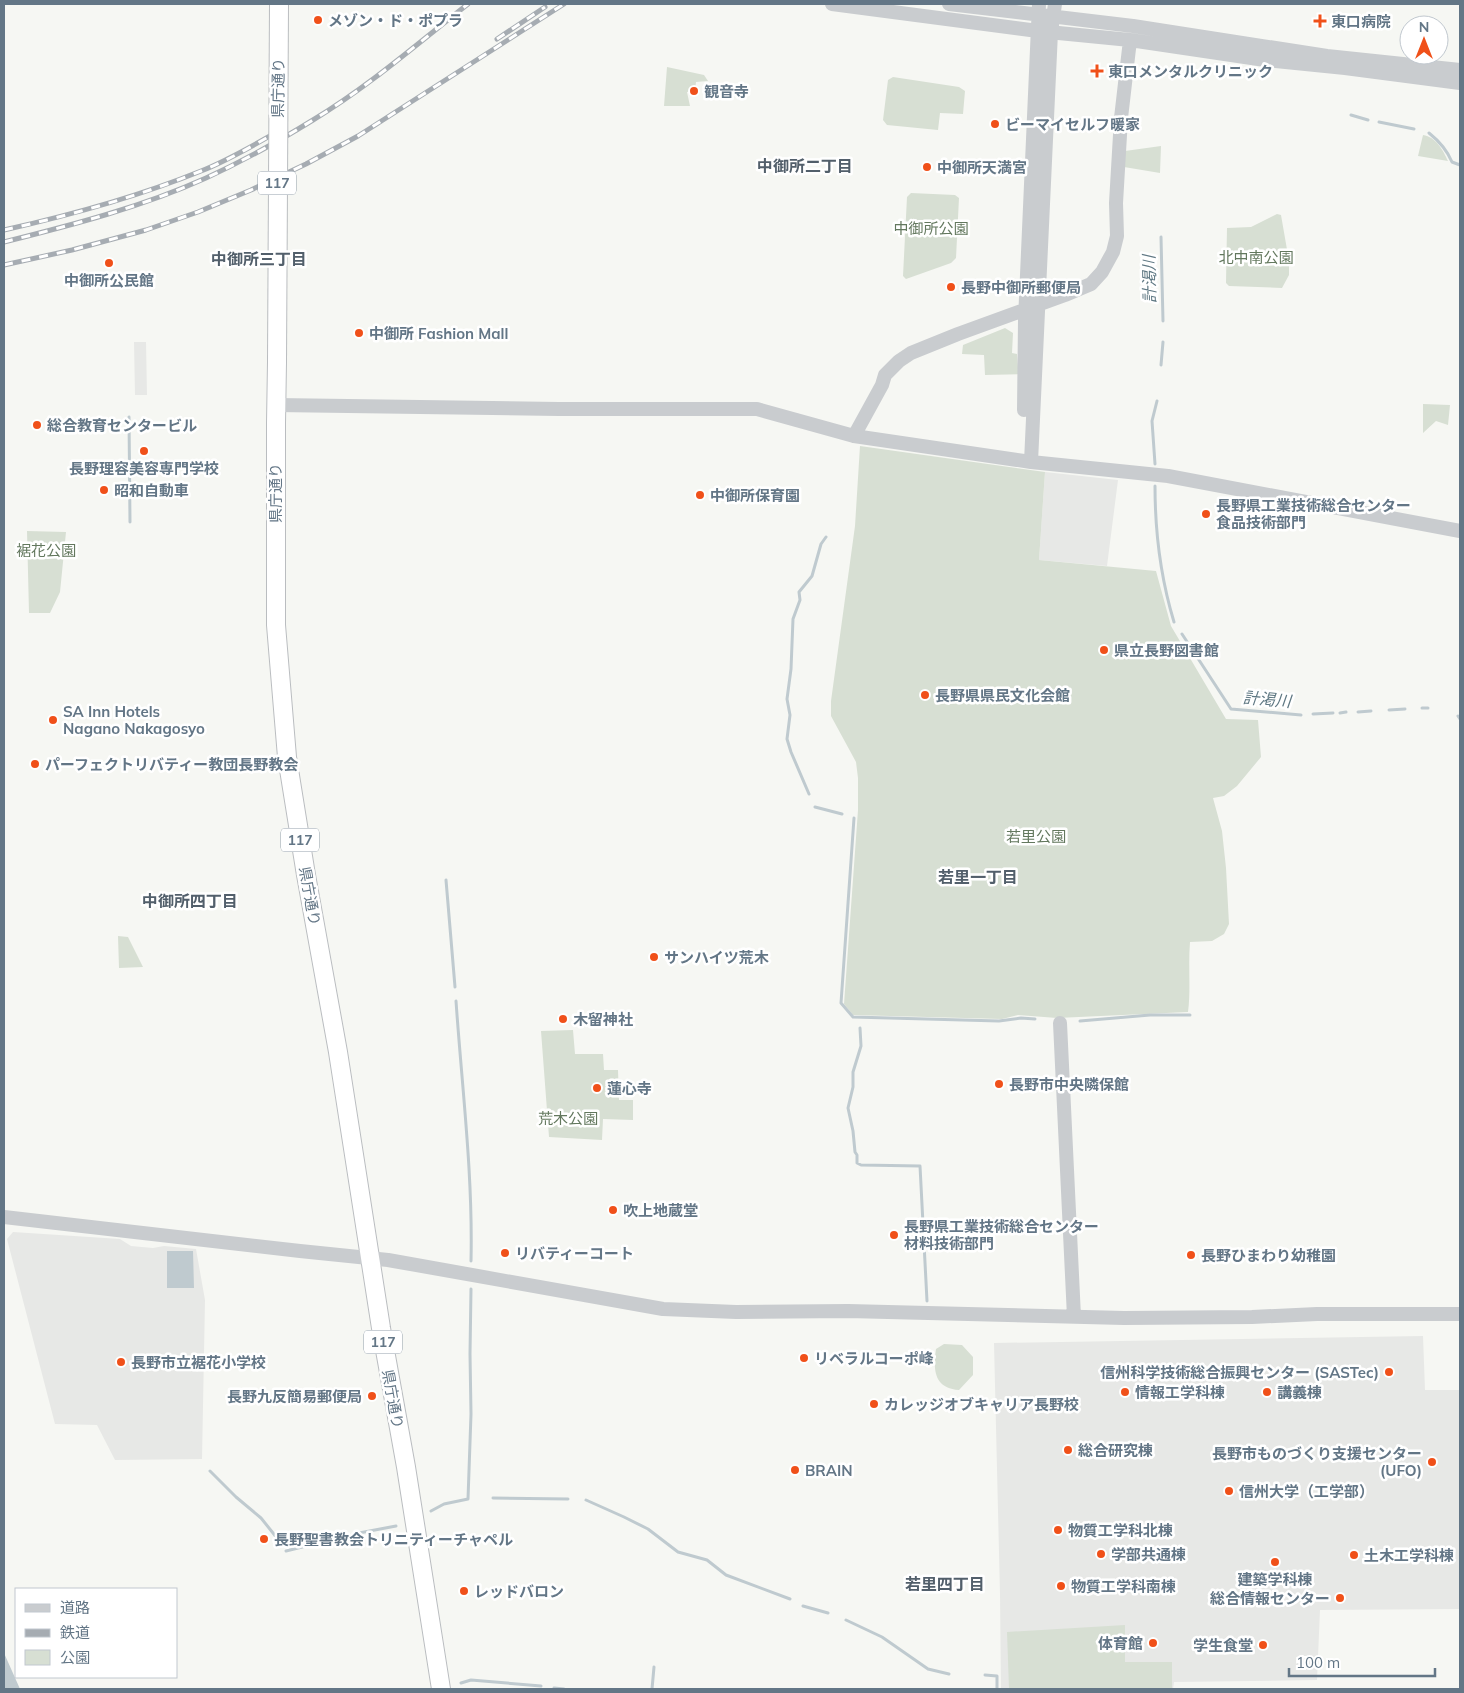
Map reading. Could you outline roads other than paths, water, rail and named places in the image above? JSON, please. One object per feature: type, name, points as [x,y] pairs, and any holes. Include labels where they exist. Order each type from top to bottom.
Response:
[{"type":"highway","name":"県庁通り","points":[[279,4],[276,625],[287,757],[338,1052],[441,1689]]},
{"type":"street","points":[[832,4],[1045,32],[1130,40],[1265,60],[1460,83]]},
{"type":"street","points":[[949,4],[1054,10],[1133,26],[1326,56],[1460,70]]},
{"type":"street","points":[[1027,461],[1045,32],[1039,9]]},
{"type":"street","points":[[1045,32],[1054,10]]},
{"type":"street","points":[[854,436],[882,385],[885,375],[899,361],[911,353],[1091,284],[1102,272],[1113,252],[1117,236],[1116,203],[1121,118],[1130,40]]},
{"type":"street","points":[[276,405],[757,410],[854,436],[1027,461],[1168,476],[1460,531]]},
{"type":"street","points":[[1060,1024],[1074,1317]]},
{"type":"street","points":[[4,1217],[370,1258],[450,1270],[625,1303],[663,1308],[736,1312],[848,1312],[1124,1318],[1252,1317],[1317,1314],[1460,1314]]},
{"type":"waterway","points":[[1351,115],[1368,120]]},
{"type":"waterway","points":[[1379,122],[1414,129]]},
{"type":"waterway","points":[[1429,133],[1442,146],[1452,162],[1460,165]]},
{"type":"waterway","name":"計渇川","points":[[1161,237],[1163,321]]},
{"type":"waterway","name":"計渇川","points":[[1161,365],[1163,342]]},
{"type":"waterway","name":"計渇川","points":[[1155,464],[1152,421],[1157,401]]},
{"type":"waterway","points":[[129,417],[130,522]]},
{"type":"waterway","name":"計渇川","points":[[1155,486],[1156,521],[1160,555],[1174,622]]},
{"type":"waterway","points":[[809,794],[787,739],[790,715],[787,699],[791,669],[793,619],[800,600],[799,592],[812,576],[821,544],[826,537]]},
{"type":"waterway","name":"計渇川","points":[[1182,634],[1231,709],[1301,715]]},
{"type":"waterway","name":"計渇川","points":[[1422,708],[1428,708]]},
{"type":"waterway","name":"計渇川","points":[[1389,710],[1405,709]]},
{"type":"waterway","name":"計渇川","points":[[1358,712],[1371,711]]},
{"type":"waterway","name":"計渇川","points":[[1340,713],[1346,712]]},
{"type":"waterway","name":"計渇川","points":[[1313,714],[1333,713]]},
{"type":"waterway","points":[[815,807],[842,814]]},
{"type":"waterway","points":[[854,818],[841,1003],[853,1017],[999,1021],[1021,1018],[1035,1019]]},
{"type":"waterway","points":[[446,880],[455,987]]},
{"type":"waterway","points":[[456,1001],[469,1163],[471,1261]]},
{"type":"waterway","points":[[1080,1021],[1150,1015],[1190,1015]]},
{"type":"waterway","points":[[860,1028],[861,1046],[853,1072],[853,1087],[848,1108],[857,1163],[861,1165],[920,1166],[927,1301]]},
{"type":"waterway","points":[[431,1511],[444,1504],[468,1499],[471,1414],[471,1289]]},
{"type":"waterway","points":[[210,1471],[261,1518],[277,1538]]},
{"type":"waterway","points":[[493,1498],[568,1499]]},
{"type":"waterway","points":[[586,1500],[648,1529],[678,1552],[707,1560],[726,1575],[790,1599]]},
{"type":"waterway","points":[[286,1551],[396,1526]]},
{"type":"waterway","points":[[803,1606],[828,1613]]},
{"type":"waterway","points":[[846,1620],[882,1637],[928,1669],[949,1674]]},
{"type":"waterway","points":[[652,1689],[654,1667]]},
{"type":"waterway","points":[[985,1675],[997,1676],[997,1689]]},
{"type":"waterway","points":[[461,1683],[471,1680],[541,1686]]},
{"type":"waterway","points":[[554,1688],[564,1689]]},
{"type":"railway","points":[[4,242],[132,207],[234,165],[300,128],[353,94],[468,4]]},
{"type":"railway","points":[[4,265],[72,250],[146,230],[198,212],[251,190],[306,164],[358,136],[564,4]]},
{"type":"railway","points":[[497,39],[545,7]]},
{"type":"railway","points":[[4,230],[104,205],[153,189],[222,162],[282,129]]},
{"type":"place","name":"メゾン・ド・ポプラ","points":[[318,20]]},
{"type":"place","name":"東口病院","points":[[1320,21]]},
{"type":"place","name":"東口メンタルクリニック","points":[[1097,71]]},
{"type":"place","name":"観音寺","points":[[694,91]]},
{"type":"place","name":"ビーマイセルフ暖家","points":[[995,124]]},
{"type":"place","name":"中御所天満宮","points":[[927,167]]},
{"type":"place","name":"中御所公民館","points":[[109,263]]},
{"type":"place","name":"長野中御所郵便局","points":[[951,287]]},
{"type":"place","name":"中御所 Fashion Mall","points":[[359,333]]},
{"type":"place","name":"総合教育センタービル","points":[[37,425]]},
{"type":"place","name":"長野理容美容専門学校","points":[[144,451]]},
{"type":"place","name":"昭和自動車","points":[[104,490]]},
{"type":"place","name":"中御所保育園","points":[[700,495]]},
{"type":"place","name":"長野県工業技術総合センター 食品技術部門","points":[[1206,514]]},
{"type":"place","name":"県立長野図書館","points":[[1104,650]]},
{"type":"place","name":"長野県県民文化会館","points":[[925,695]]},
{"type":"place","name":"SA Inn Hotels Nagano Nakagosyo","points":[[53,720]]},
{"type":"place","name":"パーフェクトリバティー教団長野教会","points":[[35,764]]},
{"type":"place","name":"サンハイツ荒木","points":[[654,957]]},
{"type":"place","name":"木留神社","points":[[563,1019]]},
{"type":"place","name":"長野市中央隣保館","points":[[999,1084]]},
{"type":"place","name":"蓮心寺","points":[[597,1088]]},
{"type":"place","name":"吹上地蔵堂","points":[[613,1210]]},
{"type":"place","name":"長野県工業技術総合センター 材料技術部門","points":[[894,1235]]},
{"type":"place","name":"リバティーコート","points":[[505,1253]]},
{"type":"place","name":"長野ひまわり幼稚園","points":[[1191,1255]]},
{"type":"place","name":"リベラルコーポ峰","points":[[804,1358]]},
{"type":"place","name":"長野市立裾花小学校","points":[[121,1362]]},
{"type":"place","name":"信州科学技術総合振興センター (SASTec)","points":[[1389,1372]]},
{"type":"place","name":"情報工学科棟","points":[[1125,1392]]},
{"type":"place","name":"講義棟","points":[[1267,1392]]},
{"type":"place","name":"長野九反簡易郵便局","points":[[372,1396]]},
{"type":"place","name":"カレッジオブキャリア長野校","points":[[874,1404]]},
{"type":"place","name":"総合研究棟","points":[[1068,1450]]},
{"type":"place","name":"長野市ものづくり支援センター (UFO)","points":[[1432,1462]]},
{"type":"place","name":"BRAIN","points":[[795,1470]]},
{"type":"place","name":"信州大学（工学部）","points":[[1229,1491]]},
{"type":"place","name":"物質工学科北棟","points":[[1058,1530]]},
{"type":"place","name":"長野聖書教会トリニティーチャペル","points":[[264,1539]]},
{"type":"place","name":"学部共通棟","points":[[1101,1554]]},
{"type":"place","name":"土木工学科棟","points":[[1354,1555]]},
{"type":"place","name":"建築学科棟","points":[[1275,1562]]},
{"type":"place","name":"物質工学科南棟","points":[[1061,1586]]},
{"type":"place","name":"レッドバロン","points":[[464,1591]]},
{"type":"place","name":"総合情報センター","points":[[1340,1598]]},
{"type":"place","name":"体育館","points":[[1153,1643]]},
{"type":"place","name":"学生食堂","points":[[1263,1645]]},
{"type":"district","name":"中御所二丁目","points":[[805,166]]},
{"type":"district","name":"中御所三丁目","points":[[259,259]]},
{"type":"district","name":"若里一丁目","points":[[978,877]]},
{"type":"district","name":"中御所四丁目","points":[[190,901]]},
{"type":"district","name":"若里四丁目","points":[[945,1584]]},
{"type":"park label","name":"中御所公園","points":[[931,228]]},
{"type":"park label","name":"北中南公園","points":[[1256,257]]},
{"type":"park label","name":"裾花公園","points":[[46,550]]},
{"type":"park label","name":"若里公園","points":[[1036,836]]},
{"type":"park label","name":"荒木公園","points":[[568,1118]]}]
